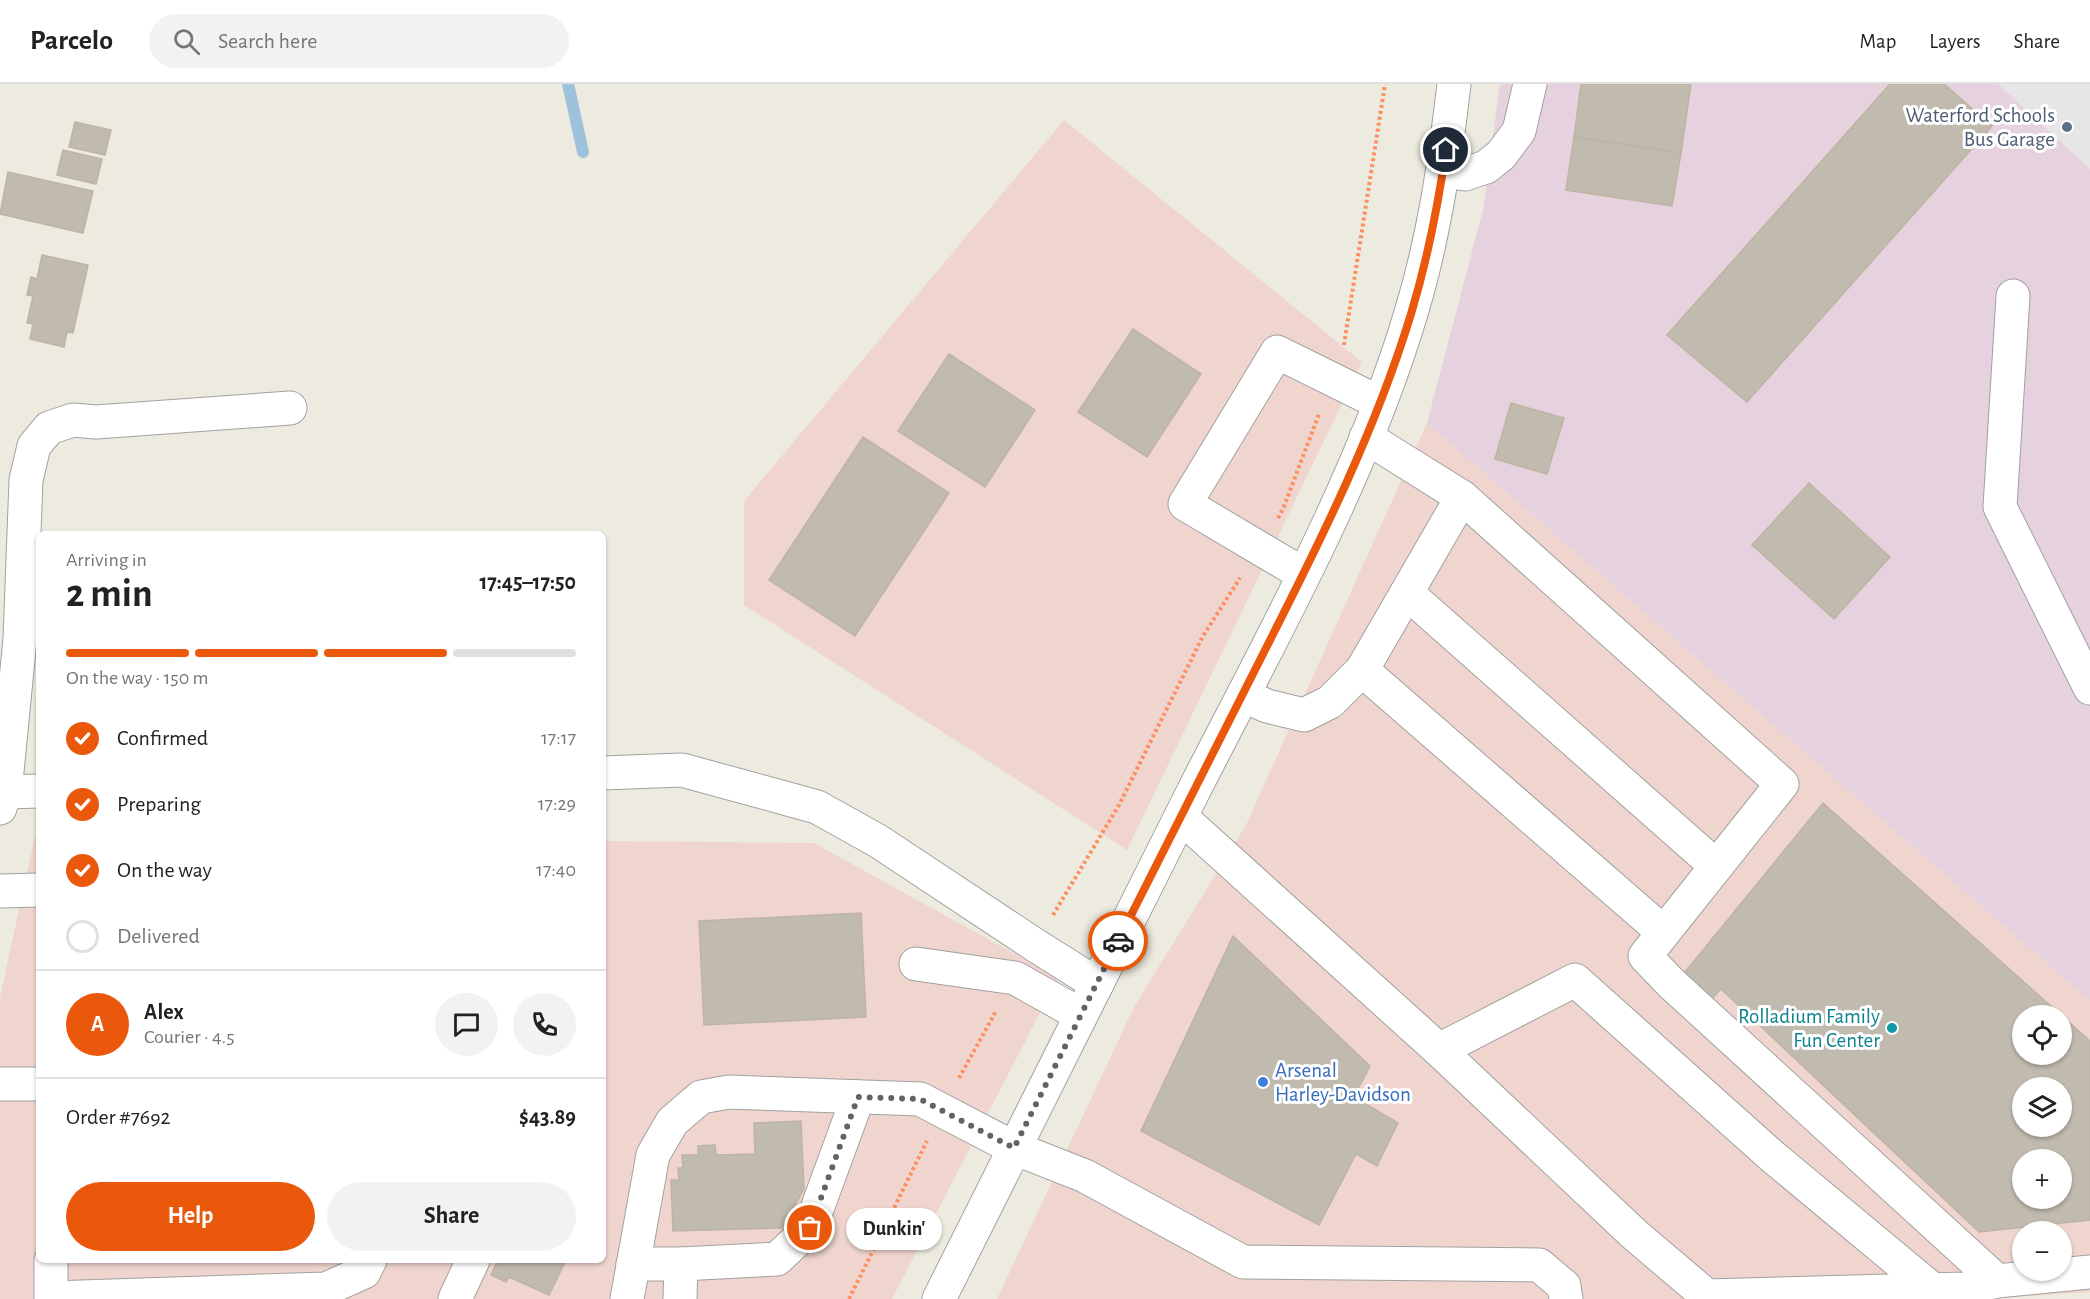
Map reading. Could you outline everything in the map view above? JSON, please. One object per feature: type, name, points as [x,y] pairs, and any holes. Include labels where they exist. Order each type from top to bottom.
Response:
[{"type":"street","points":[[939,1299],[1304,574],[1366,437],[1401,344],[1419,286],[1443,171],[1454,84]]},
{"type":"street","points":[[1443,171],[1465,174],[1485,167],[1501,155],[1519,131],[1530,84]]},
{"type":"street","points":[[2013,296],[2000,507],[2090,688]]},
{"type":"street","points":[[1304,574],[1185,504],[1276,352],[1380,403]]},
{"type":"street","points":[[36,792],[2,800],[20,639],[26,480],[34,446],[49,428],[73,420],[96,422],[290,408]]},
{"type":"street","points":[[1366,437],[1462,497],[1782,784],[1645,956],[1672,984],[1997,1281]]},
{"type":"street","points":[[1243,695],[1268,706],[1304,715],[1330,702],[1362,670],[1462,497]]},
{"type":"street","points":[[1407,593],[1716,866]]},
{"type":"street","points":[[1362,670],[1663,932]]},
{"type":"street","points":[[606,773],[682,770],[817,807],[878,841],[1097,984]]},
{"type":"street","points":[[1181,817],[1439,1050],[1634,1234],[1707,1297],[1937,1294],[1997,1281],[2050,1287],[2090,1272]]},
{"type":"street","points":[[0,891],[36,890]]},
{"type":"street","points":[[916,964],[1015,978],[1081,1015]]},
{"type":"street","points":[[1439,1050],[1575,980],[1773,1157],[1937,1294]]},
{"type":"street","points":[[0,1084],[36,1084]]},
{"type":"street","points":[[627,1299],[653,1155],[672,1122],[701,1097],[729,1092],[920,1099],[1014,1148],[1085,1176],[1243,1262],[1539,1265],[1564,1286],[1566,1299]]},
{"type":"street","points":[[633,1264],[777,1259],[810,1228],[858,1097]]},
{"type":"street","points":[[51,1263],[51,1298],[326,1289],[364,1272],[368,1263]]},
{"type":"street","points":[[455,1299],[472,1263]]},
{"type":"street","points":[[680,1299],[681,1264]]},
{"type":"path","points":[[1035,945],[1119,805],[1203,636],[1283,509],[1343,349],[1385,84]]},
{"type":"path","points":[[849,1299],[942,1111],[1015,978]]},
{"type":"shaded area","points":[[1500,84],[2090,84],[2090,1001],[1427,423],[1483,210]]},
{"type":"shaded area","name":"Waterford Schools Bus Garage","points":[[1998,84],[2090,84],[2090,169]]},
{"type":"shaded area","points":[[1064,120],[1362,362],[1127,850],[744,605],[744,501]]},
{"type":"shaded area","points":[[1427,423],[2090,1001],[2090,1292],[1982,1299],[997,1299],[1134,1007],[1246,825]]},
{"type":"shaded area","points":[[36,836],[36,1263],[606,1263],[606,841],[814,843],[1058,978],[892,1299],[0,1299],[0,997]]},
{"type":"building","points":[[1581,84],[1691,84],[1681,153],[1574,137]]},
{"type":"building","points":[[1890,84],[1944,84],[1992,126],[1747,402],[1667,335]]},
{"type":"building","points":[[75,122],[111,130],[105,155],[69,147]]},
{"type":"building","points":[[1574,137],[1681,153],[1672,206],[1566,190]]},
{"type":"building","points":[[63,150],[102,159],[96,184],[57,175]]},
{"type":"building","points":[[8,172],[93,191],[83,233],[0,214]]},
{"type":"building","points":[[42,255],[88,265],[73,333],[67,332],[64,347],[30,339],[33,324],[27,323],[33,296],[27,295],[31,277],[37,279]]},
{"type":"building","points":[[1133,329],[1201,374],[1147,457],[1078,412]]},
{"type":"building","points":[[949,354],[1035,410],[985,487],[898,431]]},
{"type":"building","points":[[1511,403],[1564,418],[1547,474],[1495,459]]},
{"type":"building","points":[[863,437],[949,493],[855,636],[769,580]]},
{"type":"building","points":[[1809,483],[1890,557],[1834,619],[1752,545]]},
{"type":"building","name":"Rolladium Family Fun Center","points":[[1823,803],[2050,1005],[2012,1005],[2012,1065],[2072,1065],[2072,1025],[2090,1041],[2090,1220],[2012,1221],[2012,1228],[1979,1232],[1721,989],[1708,1003],[1681,977]]},
{"type":"building","points":[[861,913],[866,1017],[704,1025],[699,921]]},
{"type":"building","name":"Arsenal Harley-Davidson","points":[[1233,936],[1370,1066],[1354,1097],[1398,1123],[1377,1166],[1356,1154],[1319,1225],[1141,1131]]},
{"type":"building","points":[[801,1121],[804,1189],[782,1228],[673,1231],[671,1180],[679,1180],[678,1168],[683,1168],[682,1155],[698,1155],[698,1146],[715,1145],[716,1155],[755,1154],[754,1123]]},
{"type":"building","points":[[497,1263],[565,1263],[549,1295],[509,1277],[506,1282],[491,1275]]},
{"type":"waterway","points":[[568,84],[583,152]]},
{"type":"way so far","points":[[810,1228],[858,1097],[920,1099],[1014,1148],[1118,941]]},
{"type":"place","name":"Waterford Schools Bus Garage","points":[[2067,127]]},
{"type":"place","name":"Rolladium Family Fun Center","points":[[1892,1028]]},
{"type":"place","name":"Arsenal Harley-Davidson","points":[[1263,1082]]},
{"type":"place","name":"Dunkin'","points":[[810,1228]]},
{"type":"route","points":[[1118,941],[1304,574],[1366,437],[1391,373],[1415,300],[1438,200],[1446,150]]}]
